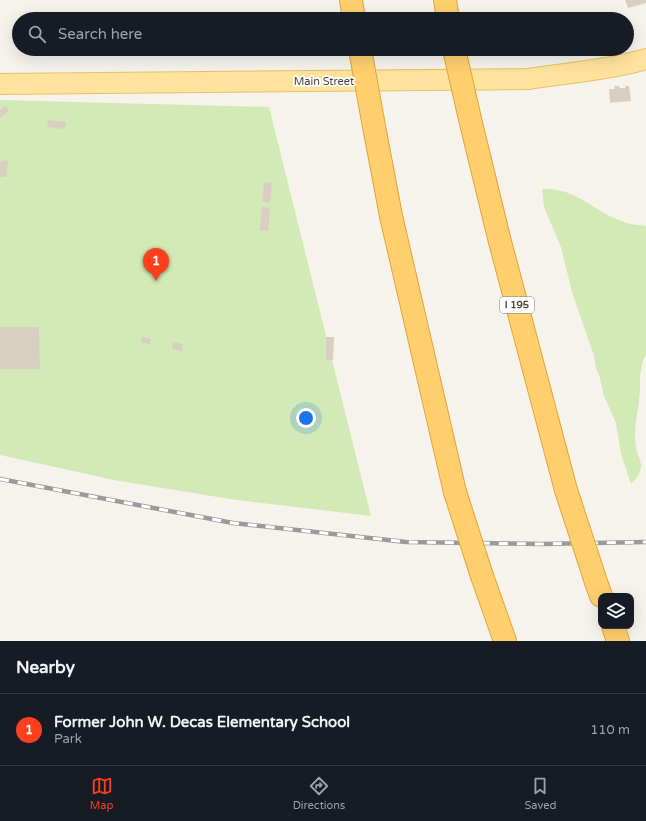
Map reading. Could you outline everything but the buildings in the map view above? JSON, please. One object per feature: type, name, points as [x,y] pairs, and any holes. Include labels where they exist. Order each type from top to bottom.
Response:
[{"type":"highway","points":[[351,0],[353,12]]},
{"type":"highway","points":[[445,0],[447,12]]},
{"type":"highway","points":[[361,56],[391,216],[455,492],[505,641]]},
{"type":"highway","name":"I 195","points":[[456,56],[499,238],[566,490],[599,589]]},
{"type":"highway","points":[[614,629],[618,641]]},
{"type":"main road","name":"Main Street","points":[[0,84],[528,80],[628,64],[646,59]]},
{"type":"green space","points":[[0,100],[269,107],[371,516],[230,499],[114,480],[0,455]]},
{"type":"green space","points":[[542,189],[565,192],[622,221],[646,226],[646,354],[641,372],[635,434],[636,448],[641,469],[631,484],[621,454],[616,423],[604,396],[594,356],[572,292],[561,247],[544,207]]},
{"type":"railway","points":[[0,479],[233,523],[406,542],[541,544],[646,542]]},
{"type":"place","name":"Former John W. Decas Elementary School","points":[[156,281]]}]
